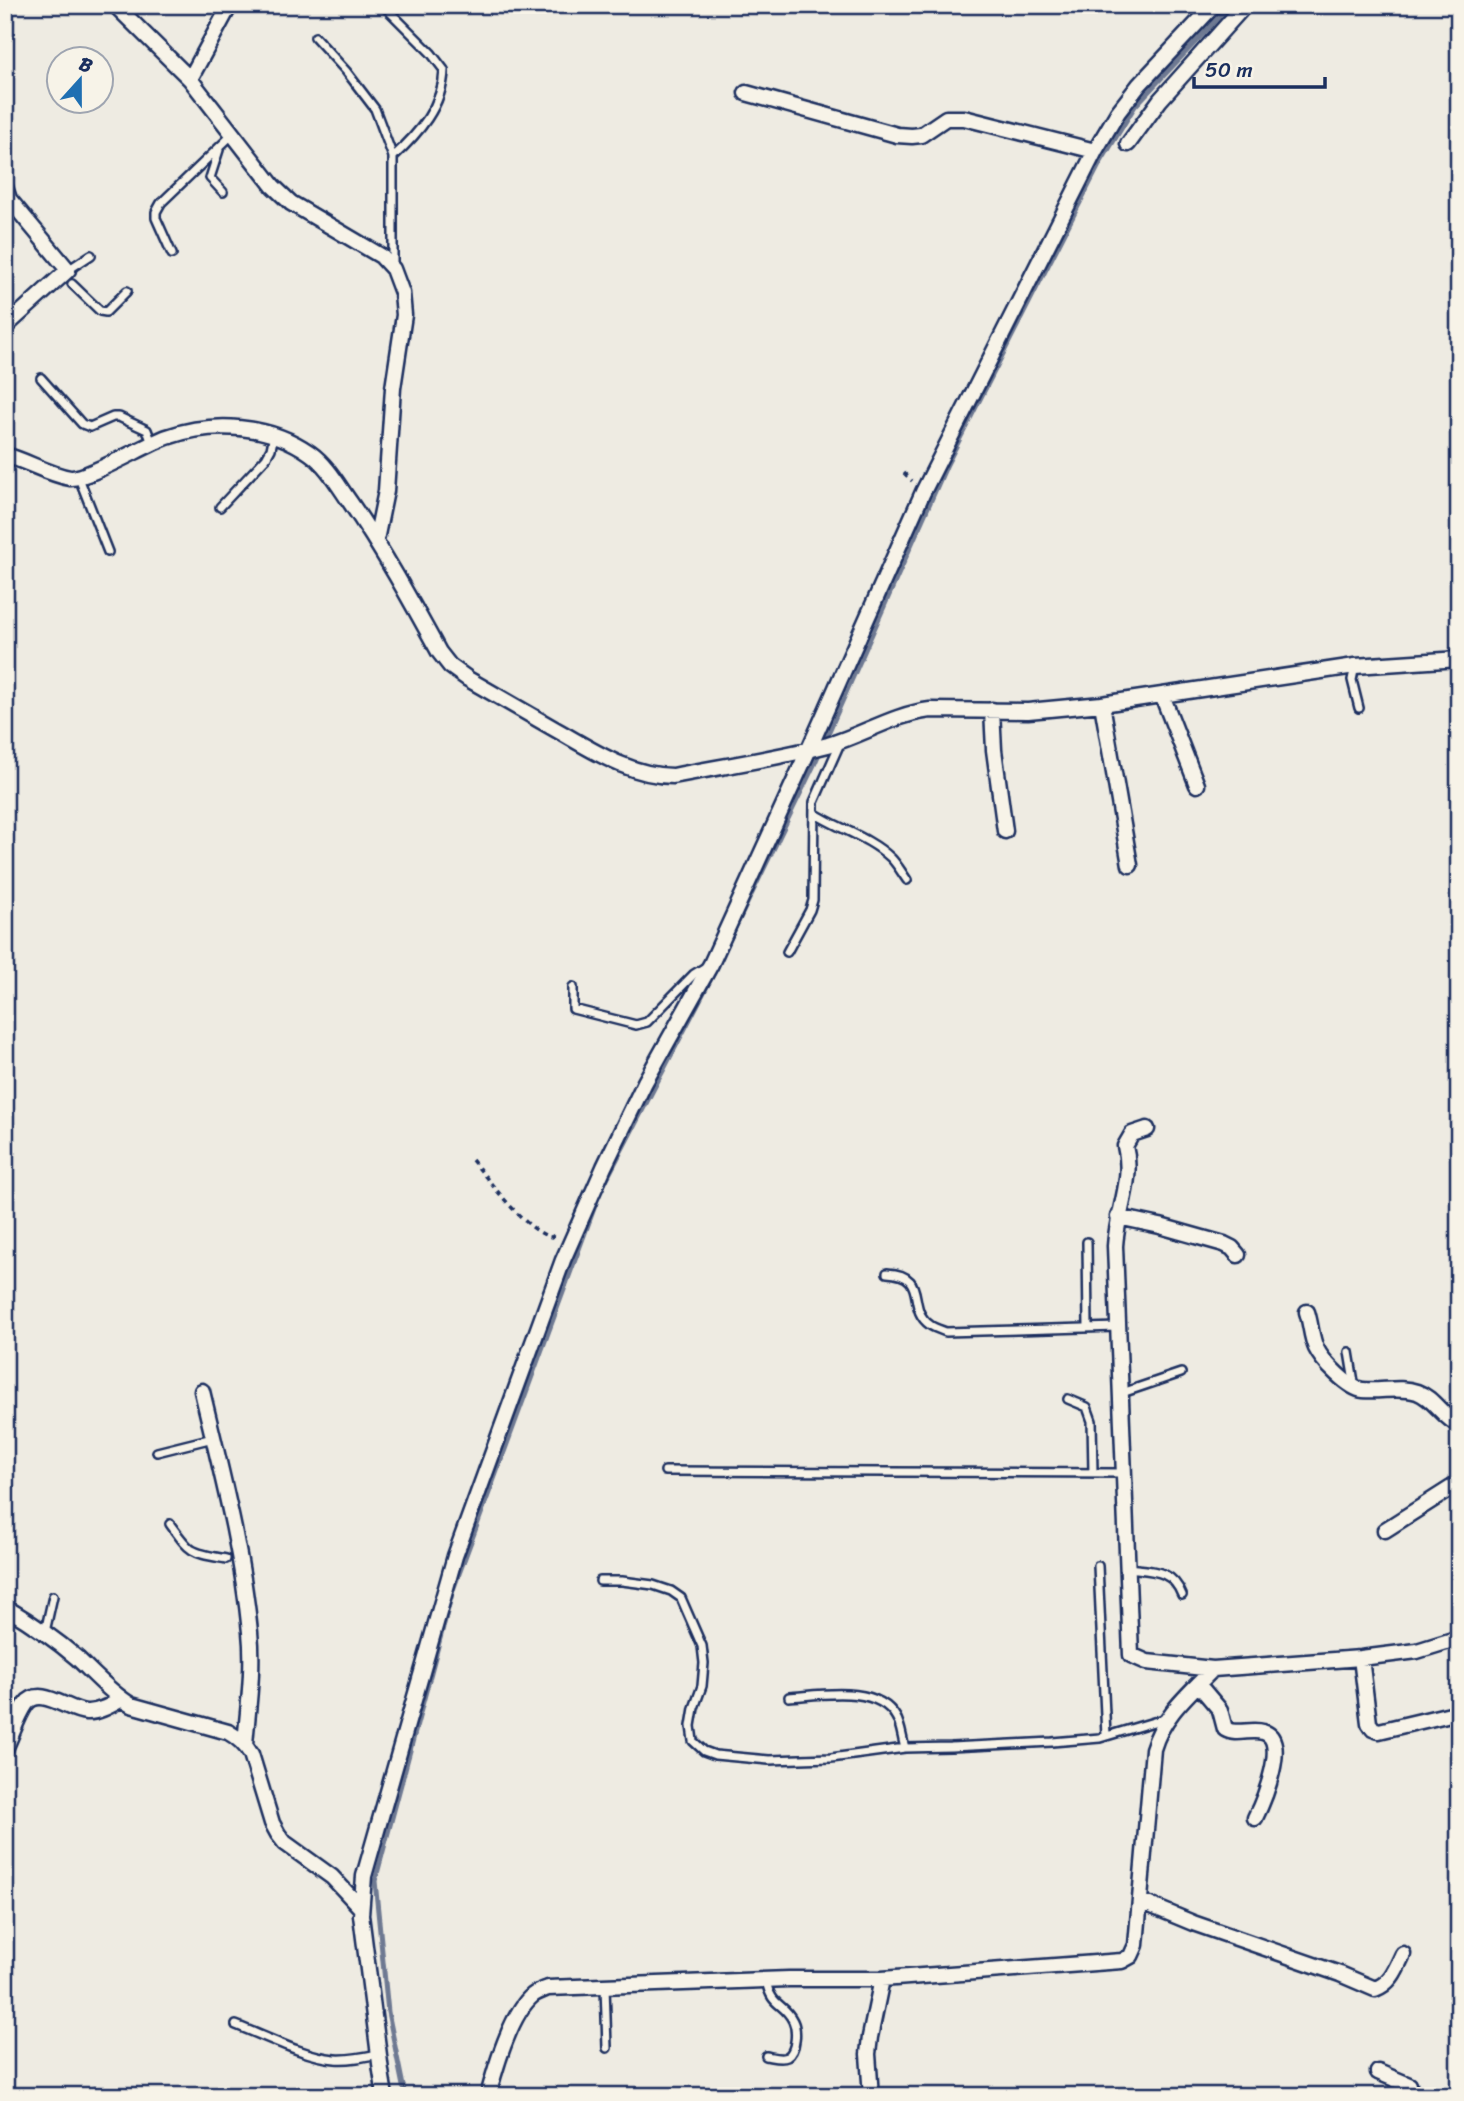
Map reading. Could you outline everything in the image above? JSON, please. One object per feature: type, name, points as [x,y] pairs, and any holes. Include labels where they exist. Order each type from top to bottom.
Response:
[{"type":"street","points":[[115,5],[191,79],[274,186],[291,203],[381,257],[393,269],[402,293],[404,315],[393,388],[384,507],[376,540]]},
{"type":"street","points":[[191,79],[230,5]]},
{"type":"street","points":[[386,2096],[378,2054],[360,1907],[364,1876],[455,1556],[563,1259],[645,1082],[710,964],[812,748],[923,492],[1095,151],[1118,111],[1139,85],[1214,5]]},
{"type":"street","points":[[1128,144],[1160,100],[1245,5]]},
{"type":"street","points":[[746,93],[897,135],[921,135],[946,118],[964,118],[1095,151]]},
{"type":"street","points":[[5,187],[9,199],[67,276],[5,327]]},
{"type":"street","points":[[5,455],[61,476],[79,478],[152,443],[188,431],[222,427],[257,430],[286,439],[310,453],[328,470],[376,540],[439,652],[450,666],[468,679],[604,756],[640,772],[657,776],[674,776],[812,748],[836,742],[914,712],[1028,710],[1102,704],[1355,666],[1459,659]]},
{"type":"street","points":[[1162,695],[1198,785]]},
{"type":"street","points":[[1102,704],[1130,865]]},
{"type":"street","points":[[992,710],[994,750],[1005,831]]},
{"type":"street","points":[[1147,1129],[1132,1134],[1125,1146],[1129,1164],[1128,1180],[1118,1217],[1115,1245],[1131,1655],[1147,1662],[1213,1669],[1417,1651],[1459,1638]]},
{"type":"street","points":[[1118,1217],[1224,1244],[1238,1255]]},
{"type":"street","points":[[1307,1312],[1317,1350],[1355,1389],[1409,1390],[1420,1393],[1459,1425]]},
{"type":"street","points":[[202,1391],[213,1438],[233,1560],[250,1633],[245,1744]]},
{"type":"street","points":[[1385,1530],[1459,1483]]},
{"type":"street","points":[[5,1607],[45,1633],[122,1699],[140,1708],[238,1737],[251,1754],[272,1823],[278,1834],[285,1843],[332,1877],[360,1907]]},
{"type":"street","points":[[1361,1658],[1373,1729],[1379,1731],[1459,1712]]},
{"type":"street","points":[[488,2096],[504,2045],[524,2006],[534,1994],[548,1988],[766,1980],[882,1979],[1122,1961],[1131,1956],[1136,1945],[1153,1749],[1158,1732],[1167,1718],[1213,1669]]},
{"type":"street","points":[[1198,1684],[1220,1710],[1225,1729],[1237,1733],[1261,1731],[1273,1738],[1276,1746],[1275,1758],[1255,1818]]},
{"type":"street","points":[[5,1749],[25,1705],[32,1698],[42,1696],[84,1712],[95,1712],[122,1699]]},
{"type":"street","points":[[1140,1901],[1375,1989],[1390,1980],[1403,1954]]},
{"type":"street","points":[[871,2096],[869,2046],[882,1979]]},
{"type":"street","points":[[1378,2072],[1409,2085],[1410,2096]]},
{"type":"lane","points":[[383,5],[431,53],[444,70],[444,81],[429,118],[415,137],[393,157]]},
{"type":"lane","points":[[315,37],[375,109],[393,157],[393,269]]},
{"type":"lane","points":[[172,254],[156,218],[156,212],[161,203],[233,134]]},
{"type":"lane","points":[[220,146],[210,178],[223,192]]},
{"type":"lane","points":[[91,255],[67,276],[100,311],[106,312],[127,291]]},
{"type":"lane","points":[[41,378],[82,424],[90,427],[119,417],[147,430],[152,443]]},
{"type":"lane","points":[[220,507],[269,454],[274,435]]},
{"type":"lane","points":[[79,478],[108,552]]},
{"type":"lane","points":[[1355,666],[1352,680],[1359,708]]},
{"type":"lane","points":[[787,952],[813,900],[816,794],[836,742]]},
{"type":"lane","points":[[814,813],[856,834],[891,858],[907,880]]},
{"type":"lane","points":[[573,987],[573,1009],[636,1025],[642,1024],[694,974],[710,964]]},
{"type":"lane","points":[[1087,1242],[1088,1328]]},
{"type":"lane","points":[[887,1273],[907,1277],[914,1290],[919,1310],[928,1324],[946,1332],[1119,1327]]},
{"type":"lane","points":[[1349,1352],[1355,1389]]},
{"type":"lane","points":[[1121,1393],[1181,1373]]},
{"type":"lane","points":[[1068,1399],[1087,1407],[1092,1421],[1093,1473]]},
{"type":"lane","points":[[157,1452],[213,1438]]},
{"type":"lane","points":[[665,1471],[1123,1473]]},
{"type":"lane","points":[[170,1524],[194,1553],[233,1560]]},
{"type":"lane","points":[[1098,1566],[1106,1736]]},
{"type":"lane","points":[[1126,1568],[1172,1577],[1182,1595]]},
{"type":"lane","points":[[600,1581],[653,1585],[671,1591],[681,1598],[702,1646],[704,1663],[702,1686],[691,1726],[693,1741],[704,1751],[715,1755],[769,1760],[831,1758],[905,1748],[1052,1742],[1106,1736],[1167,1718]]},
{"type":"lane","points":[[45,1633],[53,1596]]},
{"type":"lane","points":[[789,1697],[852,1694],[877,1699],[896,1717],[905,1748]]},
{"type":"lane","points":[[765,2056],[788,2056],[793,2051],[795,2038],[794,2023],[769,1993],[766,1980]]},
{"type":"lane","points":[[605,1986],[607,2048]]},
{"type":"lane","points":[[236,2025],[333,2059],[378,2054]]},
{"type":"path","points":[[472,1160],[529,1226],[544,1236],[552,1237],[558,1231]]},
{"type":"waterway","points":[[724,951],[814,765],[947,464],[1099,165],[1135,106],[1230,5]]},
{"type":"waterway","points":[[604,1184],[716,969]]},
{"type":"waterway","points":[[405,2096],[388,2012],[375,1881],[453,1590],[596,1203]]}]
